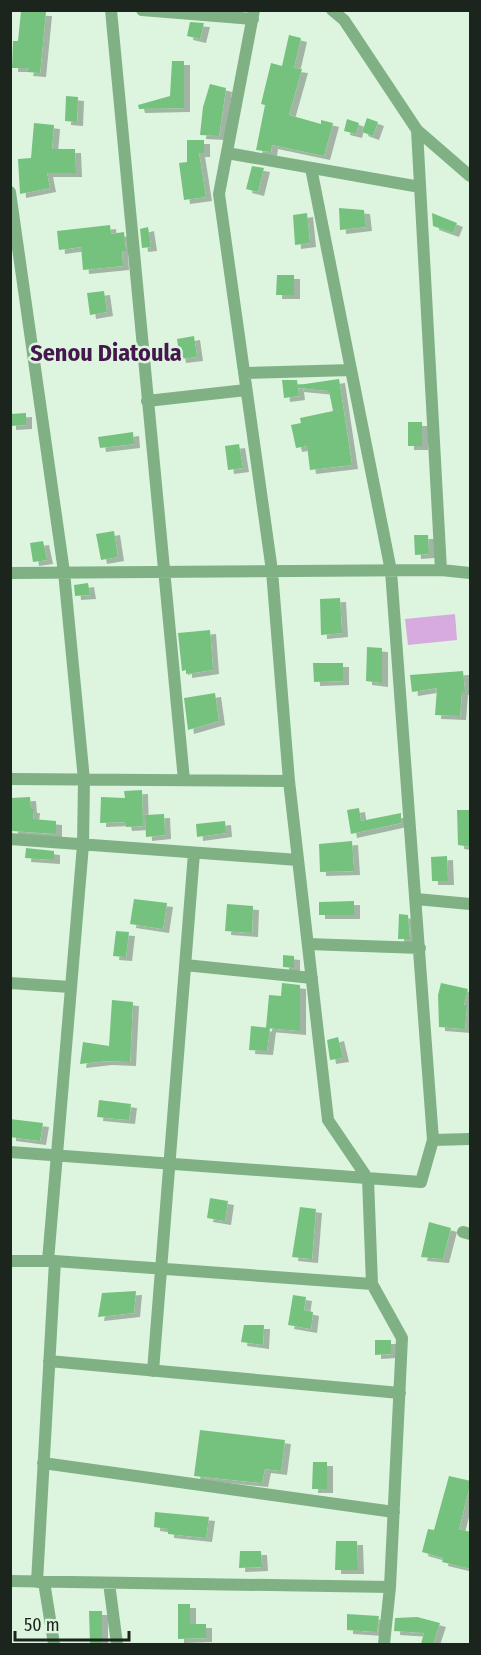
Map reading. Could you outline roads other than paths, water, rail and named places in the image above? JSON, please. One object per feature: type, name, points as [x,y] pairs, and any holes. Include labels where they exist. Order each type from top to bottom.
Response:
[{"type":"street","points":[[111,10],[184,780]]},
{"type":"street","points":[[142,10],[254,15],[219,194],[272,571],[298,860],[328,1120],[369,1179],[372,1284],[402,1338],[390,1587],[384,1644]]},
{"type":"street","points":[[332,10],[344,20],[417,130],[471,176]]},
{"type":"street","points":[[417,130],[441,570]]},
{"type":"street","points":[[227,153],[420,187]]},
{"type":"street","points":[[10,1152],[421,1182],[433,1140],[391,570],[312,168]]},
{"type":"street","points":[[10,192],[64,573],[84,780],[83,845],[56,1155],[43,1463],[40,1582],[54,1644]]},
{"type":"street","points":[[244,373],[351,370]]},
{"type":"street","points":[[147,401],[246,390]]},
{"type":"street","points":[[10,573],[441,570],[471,573]]},
{"type":"street","points":[[10,779],[290,781]]},
{"type":"street","points":[[10,839],[298,860]]},
{"type":"street","points":[[153,1371],[194,853]]},
{"type":"street","points":[[416,899],[471,904]]},
{"type":"street","points":[[308,944],[420,948]]},
{"type":"street","points":[[185,965],[312,978]]},
{"type":"street","points":[[10,983],[70,987]]},
{"type":"street","points":[[433,1140],[471,1139]]},
{"type":"street","points":[[10,1261],[51,1261],[372,1284]]},
{"type":"street","points":[[49,1361],[400,1393]]},
{"type":"street","points":[[43,1463],[394,1512]]},
{"type":"street","points":[[10,1581],[390,1587]]},
{"type":"street","points":[[108,1583],[117,1644]]},
{"type":"district","name":"Senou Diatoula","points":[[106,353]]}]
